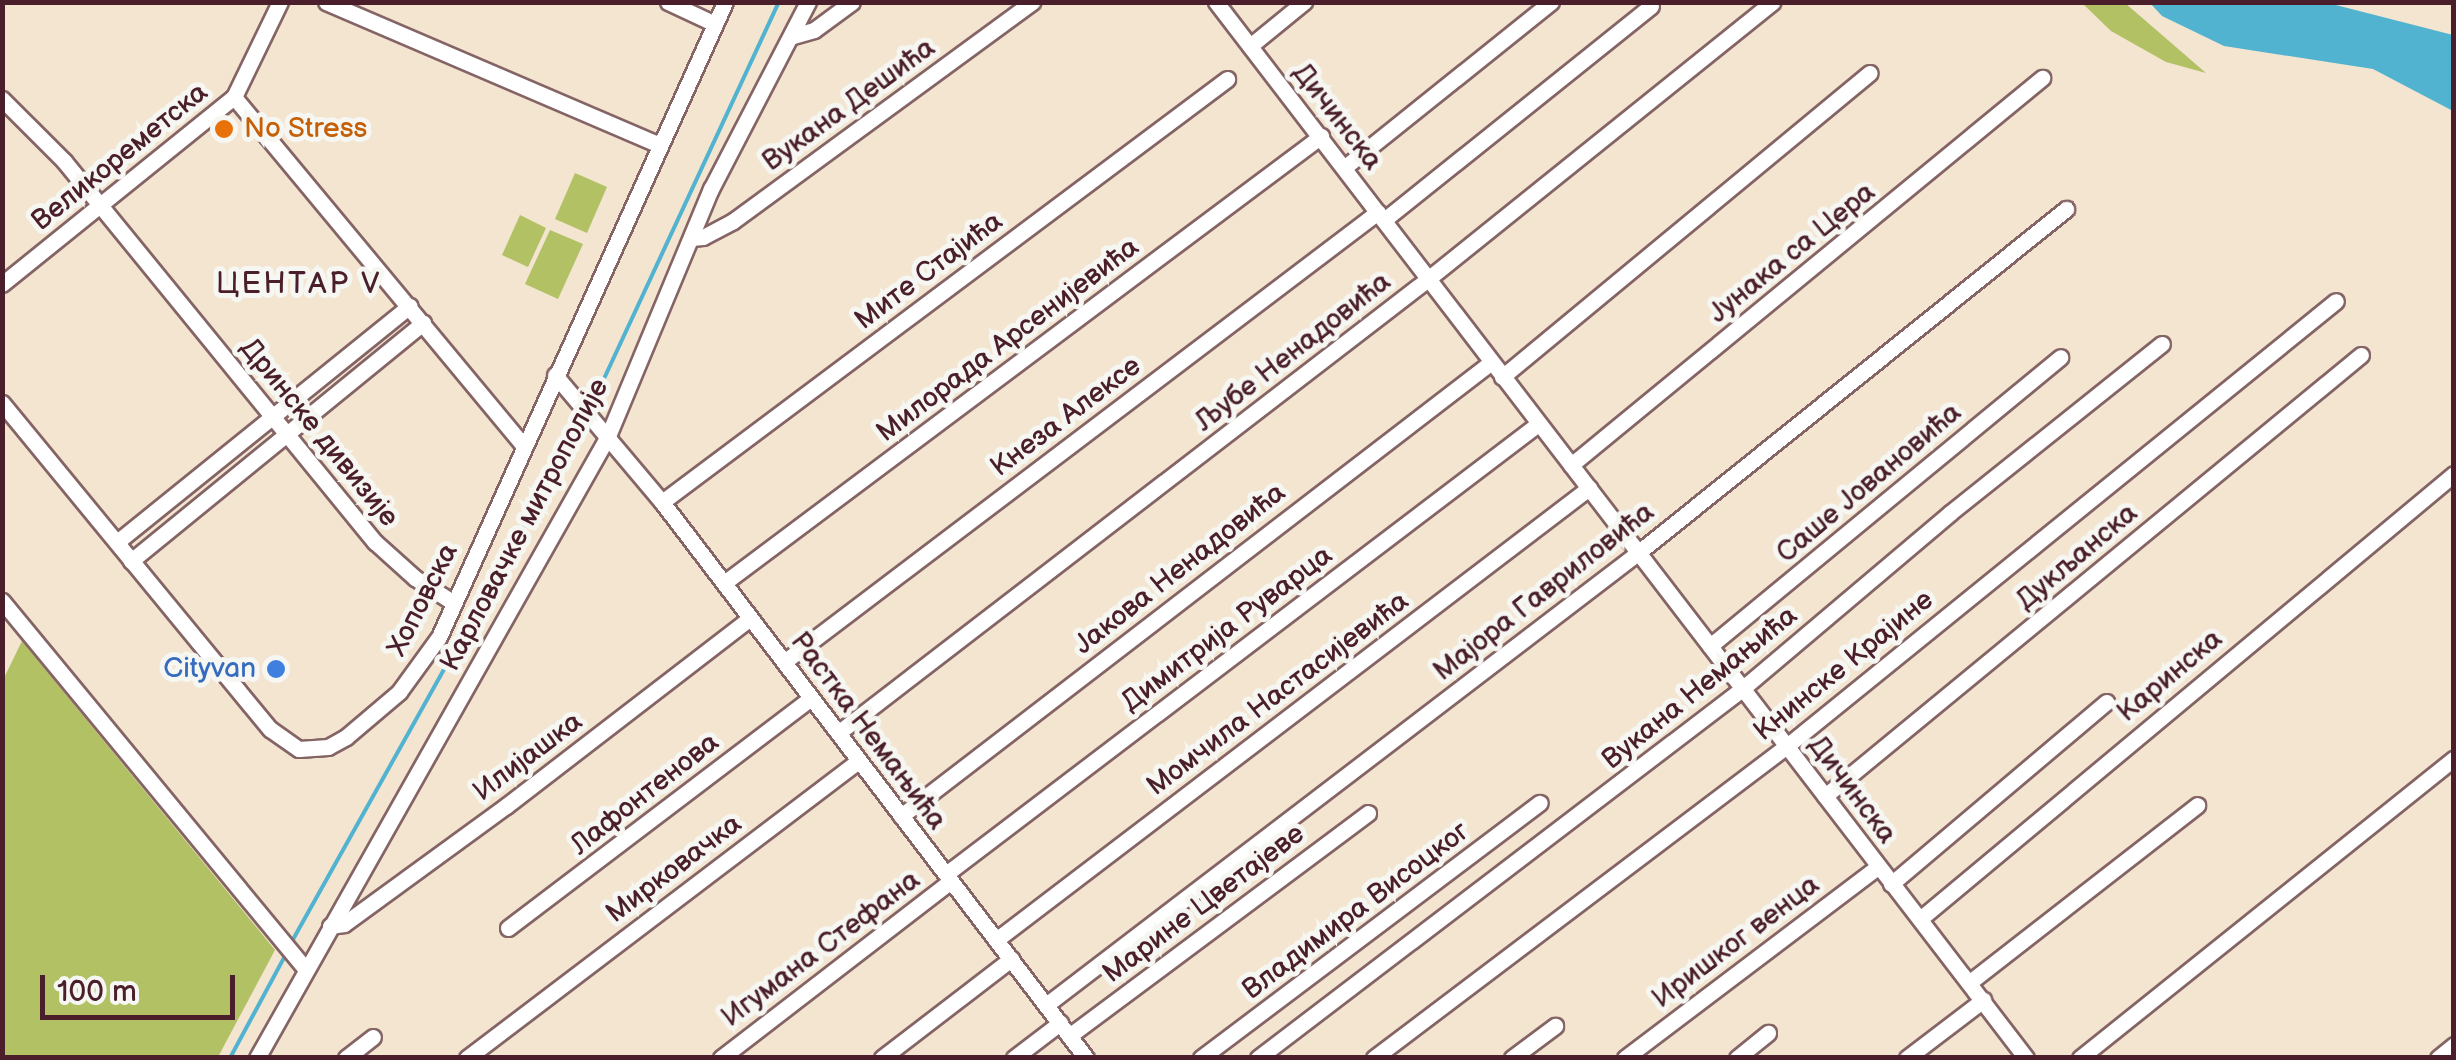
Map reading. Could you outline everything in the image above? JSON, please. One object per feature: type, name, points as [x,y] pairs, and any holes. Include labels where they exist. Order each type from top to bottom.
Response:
[{"type":"street","name":"Великореметска","points":[[2,284],[234,97],[280,2]]},
{"type":"street","points":[[326,2],[660,145]]},
{"type":"street","points":[[668,2],[715,24]]},
{"type":"street","name":"Хоповска","points":[[2,403],[270,729],[300,749],[328,747],[378,712],[420,669],[454,603],[523,445],[560,381],[724,2]]},
{"type":"street","name":"Карловачке митрополије","points":[[257,1058],[608,436],[711,189],[808,2]]},
{"type":"street","points":[[793,36],[814,30],[852,2]]},
{"type":"street","name":"Вукана Дешића","points":[[692,238],[709,235],[732,221],[1032,2]]},
{"type":"street","name":"Дичинска","points":[[1216,2],[2026,1058]]},
{"type":"street","points":[[1250,46],[1304,2]]},
{"type":"street","points":[[1345,168],[1551,2]]},
{"type":"street","name":"Љубе Ненадовића","points":[[838,733],[1428,279],[1772,2]]},
{"type":"street","points":[[1381,216],[1651,6]]},
{"type":"street","points":[[1502,378],[1869,72]]},
{"type":"street","name":"Јунака са Цера","points":[[1572,465],[2042,78]]},
{"type":"street","name":"Мите Стајића","points":[[662,502],[1227,80]]},
{"type":"street","points":[[234,97],[523,445]]},
{"type":"street","name":"Дринске дивизије","points":[[2,99],[36,129],[393,561],[454,603]]},
{"type":"street","name":"Милорада Арсенијевића","points":[[724,583],[1321,136]]},
{"type":"street","name":"Мајора Гавриловића","points":[[1046,1005],[1639,552],[2066,209]]},
{"type":"street","name":"Кнеза Алексе","points":[[784,662],[1381,216]]},
{"type":"street","name":"Книнске Крајине","points":[[1374,1058],[1788,745],[2336,301]]},
{"type":"street","points":[[117,542],[410,306]]},
{"type":"street","points":[[131,560],[423,323]]},
{"type":"street","name":"Вукана Немањића","points":[[1258,1058],[1742,689],[1950,513],[2162,344]]},
{"type":"street","name":"Дукљанска","points":[[1825,796],[2361,355]]},
{"type":"street","name":"Саше Јовановића","points":[[1710,646],[2060,358]]},
{"type":"street","name":"Јакова Ненадовића","points":[[901,816],[1490,363]]},
{"type":"street","name":"Растка Немањића","points":[[560,381],[662,502],[1086,1058]]},
{"type":"street","name":"Димитрија Руварца","points":[[949,878],[1538,424]]},
{"type":"street","name":"Каринска","points":[[1920,919],[2454,474]]},
{"type":"street","name":"Момчила Настасијевића","points":[[996,940],[1589,488]]},
{"type":"street","points":[[2,602],[306,970]]},
{"type":"street","name":"Илијашка","points":[[330,926],[341,926],[506,806],[750,618]]},
{"type":"street","name":"Лафонтенова","points":[[508,928],[811,698]]},
{"type":"street","points":[[1892,884],[2106,702]]},
{"type":"street","points":[[2080,1058],[2454,758]]},
{"type":"street","name":"Мирковачка","points":[[467,1058],[859,760]]},
{"type":"street","name":"Владимира Висоцког","points":[[1201,1058],[1540,803]]},
{"type":"street","points":[[1970,982],[2198,804]]},
{"type":"street","name":"Марине Цветајеве","points":[[1014,1058],[1064,1029],[1368,813]]},
{"type":"street","name":"Иришког венца","points":[[1625,1058],[1878,866]]},
{"type":"street","name":"Игумана Стефана","points":[[720,1058],[949,878]]},
{"type":"street","points":[[882,1058],[1011,960]]},
{"type":"street","points":[[1907,1058],[1983,1000]]},
{"type":"street","points":[[1512,1058],[1555,1026]]},
{"type":"street","points":[[1736,1058],[1768,1033]]},
{"type":"street","points":[[346,1058],[374,1036]]},
{"type":"street","points":[[2438,1058],[2454,1045]]},
{"type":"green space","points":[[2082,3],[2125,3],[2206,73],[2166,62],[2111,31]]},
{"type":"green space","points":[[575,173],[607,187],[587,233],[555,219]]},
{"type":"green space","points":[[520,215],[546,228],[528,267],[502,255]]},
{"type":"green space","points":[[550,230],[583,244],[558,299],[525,284]]},
{"type":"green space","points":[[22,641],[275,950],[218,1057],[3,1057],[3,680]]},
{"type":"water","points":[[2150,3],[2328,3],[2453,35],[2453,111],[2373,69],[2224,46],[2162,16]]},
{"type":"waterway","points":[[589,411],[779,2]]},
{"type":"waterway","points":[[291,943],[584,419]]},
{"type":"waterway","points":[[230,1058],[287,952]]},
{"type":"place","name":"No Stress","points":[[224,129]]},
{"type":"place","name":"Cityvan","points":[[276,669]]},
{"type":"district","name":"ЦЕНТАР V","points":[[299,284]]}]
